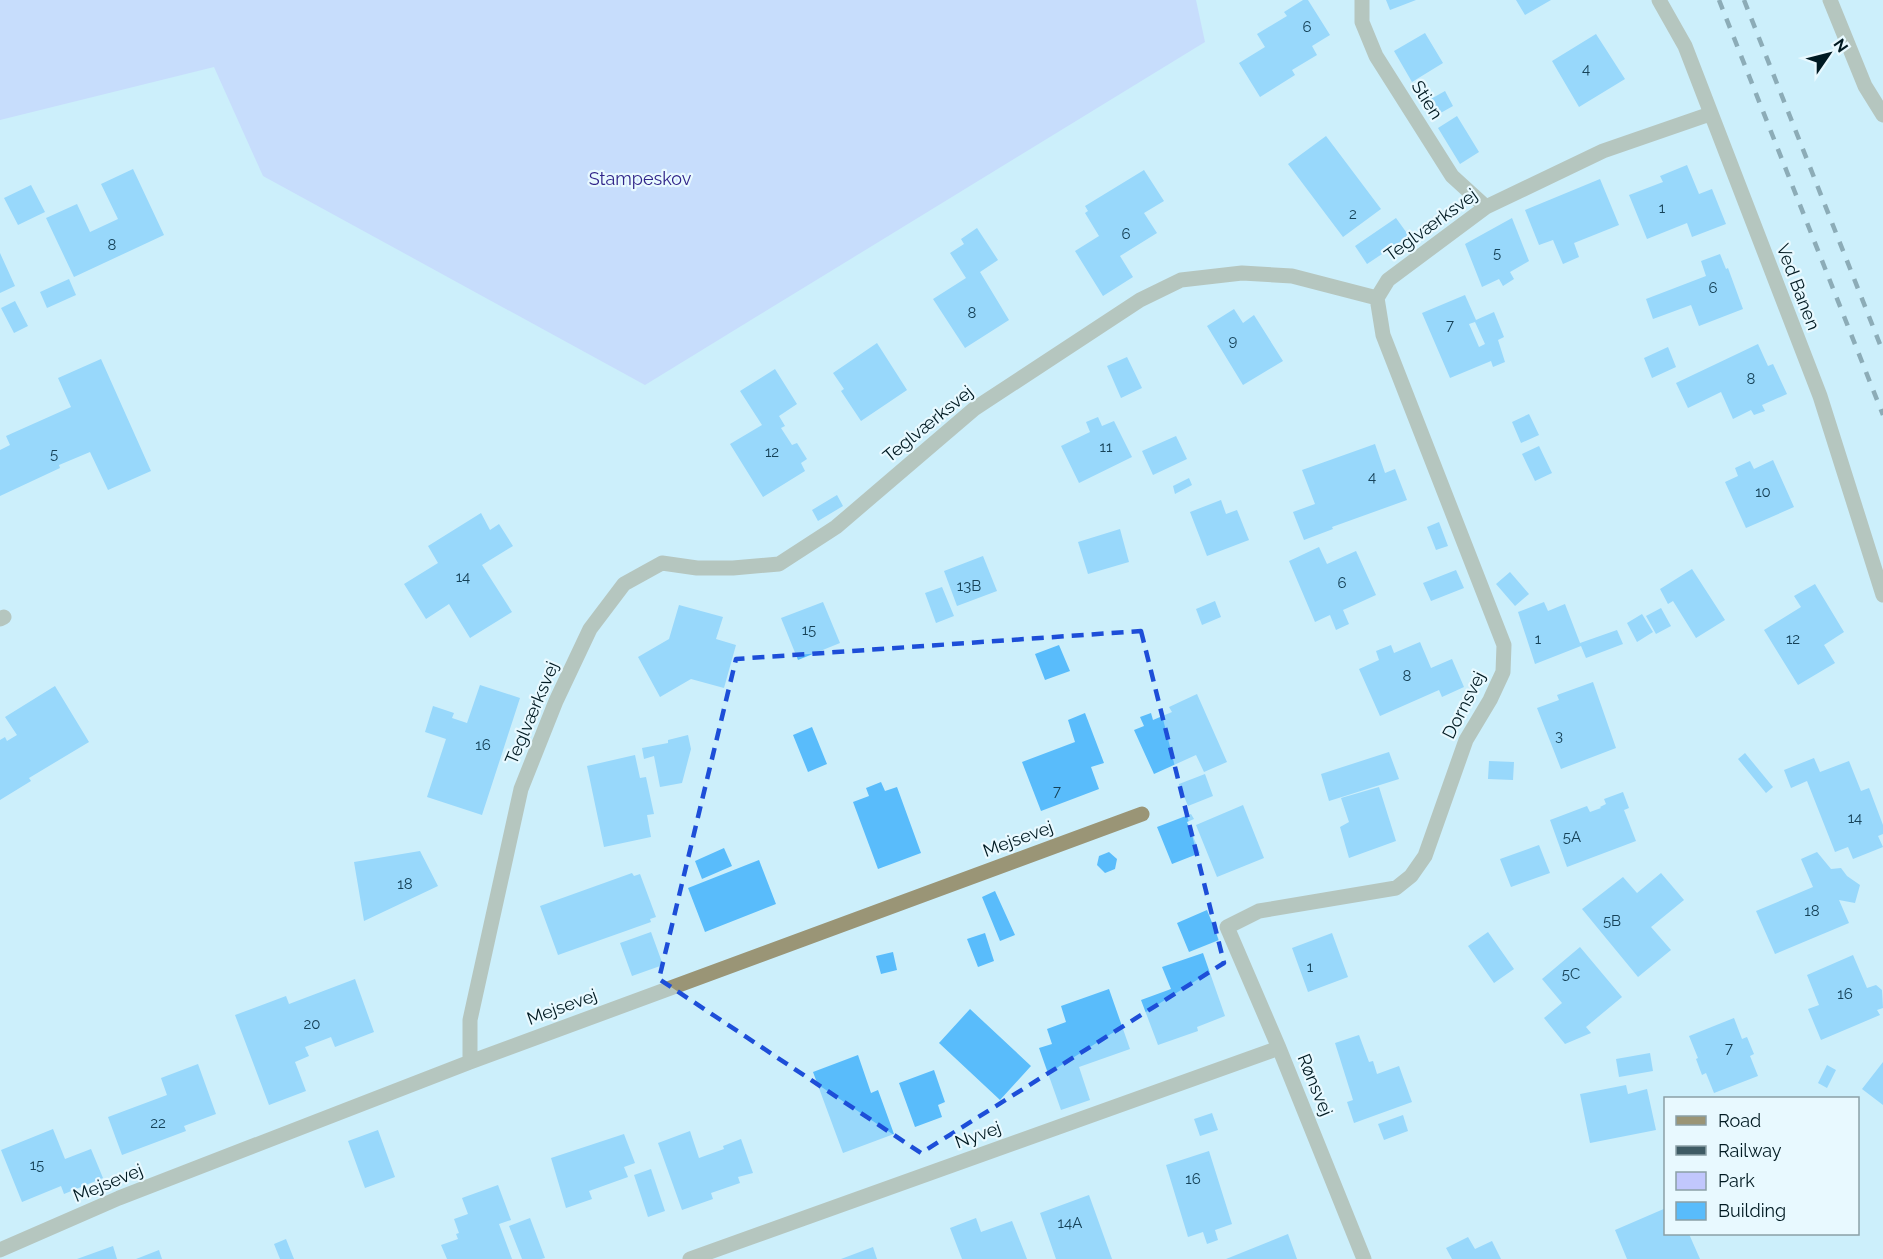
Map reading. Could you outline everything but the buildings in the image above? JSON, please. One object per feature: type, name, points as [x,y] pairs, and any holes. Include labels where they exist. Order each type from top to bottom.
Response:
[{"type":"street","name":"Stien","points":[[1362,0],[1362,22],[1376,56],[1452,176],[1486,207]]},
{"type":"street","name":"Ved Banen","points":[[1659,0],[1685,46],[1820,396],[1883,594]]},
{"type":"street","points":[[1830,0],[1865,86],[1883,115]]},
{"type":"street","name":"Teglværksvej","points":[[470,1062],[470,1020],[521,789],[556,701],[590,629],[624,584],[662,563],[697,568],[779,564],[836,526],[974,409],[1140,300],[1181,280],[1242,273],[1292,276],[1377,298],[1388,280],[1486,207],[1603,152],[1710,114]]},
{"type":"street","name":"Dornsvej","points":[[1227,927],[1259,911],[1396,888],[1411,876],[1425,856],[1466,740],[1490,700],[1503,672],[1503,645],[1383,335],[1377,298]]},
{"type":"street","name":"Mejsevej","points":[[0,1250],[119,1198],[470,1062],[1142,814]]},
{"type":"street","name":"Rønsvej","points":[[1227,927],[1279,1048],[1364,1259]]},
{"type":"street","name":"Nyvej","points":[[690,1259],[1279,1048]]},
{"type":"highlighted area","points":[[1141,631],[1224,963],[921,1153],[659,979],[736,659]]},
{"type":"green space","name":"Stampeskov","points":[[0,0],[1196,0],[1205,42],[645,385],[263,176],[214,67],[0,120]]},
{"type":"railway","points":[[1719,0],[1883,415]]},
{"type":"railway","points":[[1744,0],[1883,352]]}]
